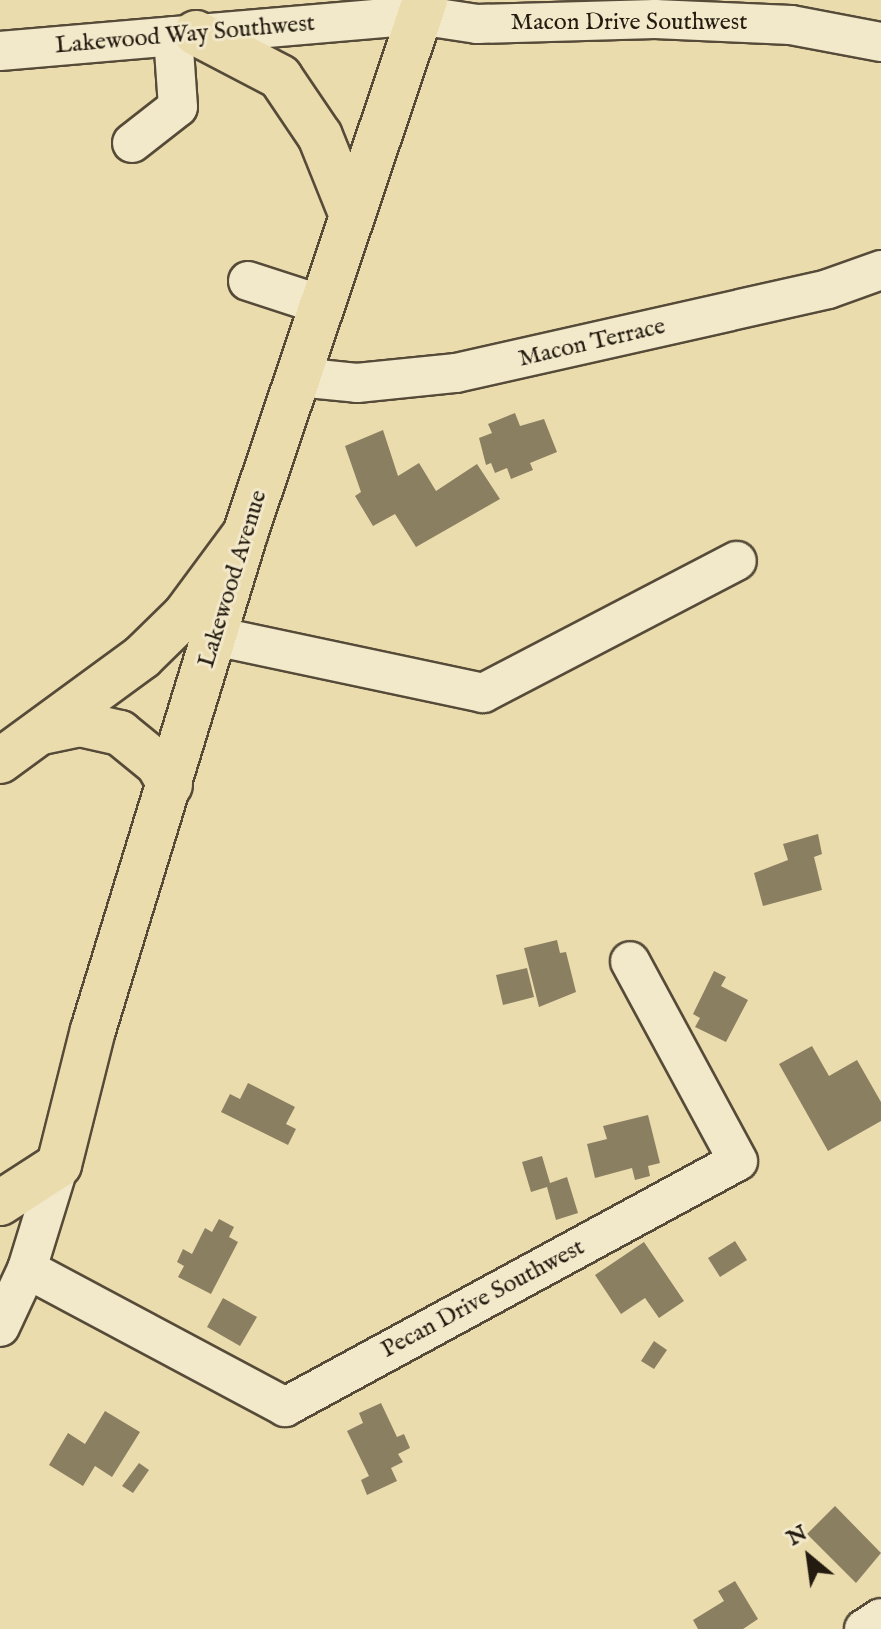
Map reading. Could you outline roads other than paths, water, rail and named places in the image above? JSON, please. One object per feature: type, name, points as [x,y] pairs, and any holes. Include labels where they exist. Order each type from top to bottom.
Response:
[{"type":"main road","name":"Lakewood Avenue","points":[[59,1165],[93,1030],[245,534],[351,213],[433,5]]},
{"type":"main road","points":[[184,34],[280,77],[320,136],[351,213]]},
{"type":"main road","points":[[0,761],[156,644],[185,615],[245,534]]},
{"type":"main road","points":[[40,732],[80,724],[120,733],[158,764],[170,785]]},
{"type":"main road","points":[[0,1203],[59,1165]]},
{"type":"street","name":"Lakewood Way Southwest","points":[[0,51],[184,34],[433,5]]},
{"type":"street","name":"Macon Drive Southwest","points":[[433,5],[477,24],[655,19],[791,25],[881,42]]},
{"type":"street","points":[[132,143],[178,107],[184,34]]},
{"type":"street","name":"Macon Terrace","points":[[298,377],[357,383],[456,373],[828,289],[881,270]]},
{"type":"street","points":[[248,281],[322,305]]},
{"type":"street","points":[[215,636],[483,693],[737,561]]},
{"type":"street","name":"Pecan Drive Southwest","points":[[27,1269],[285,1407],[738,1161],[630,961]]},
{"type":"street","points":[[0,1327],[27,1269],[59,1165]]},
{"type":"street","points":[[864,1629],[881,1618]]}]
